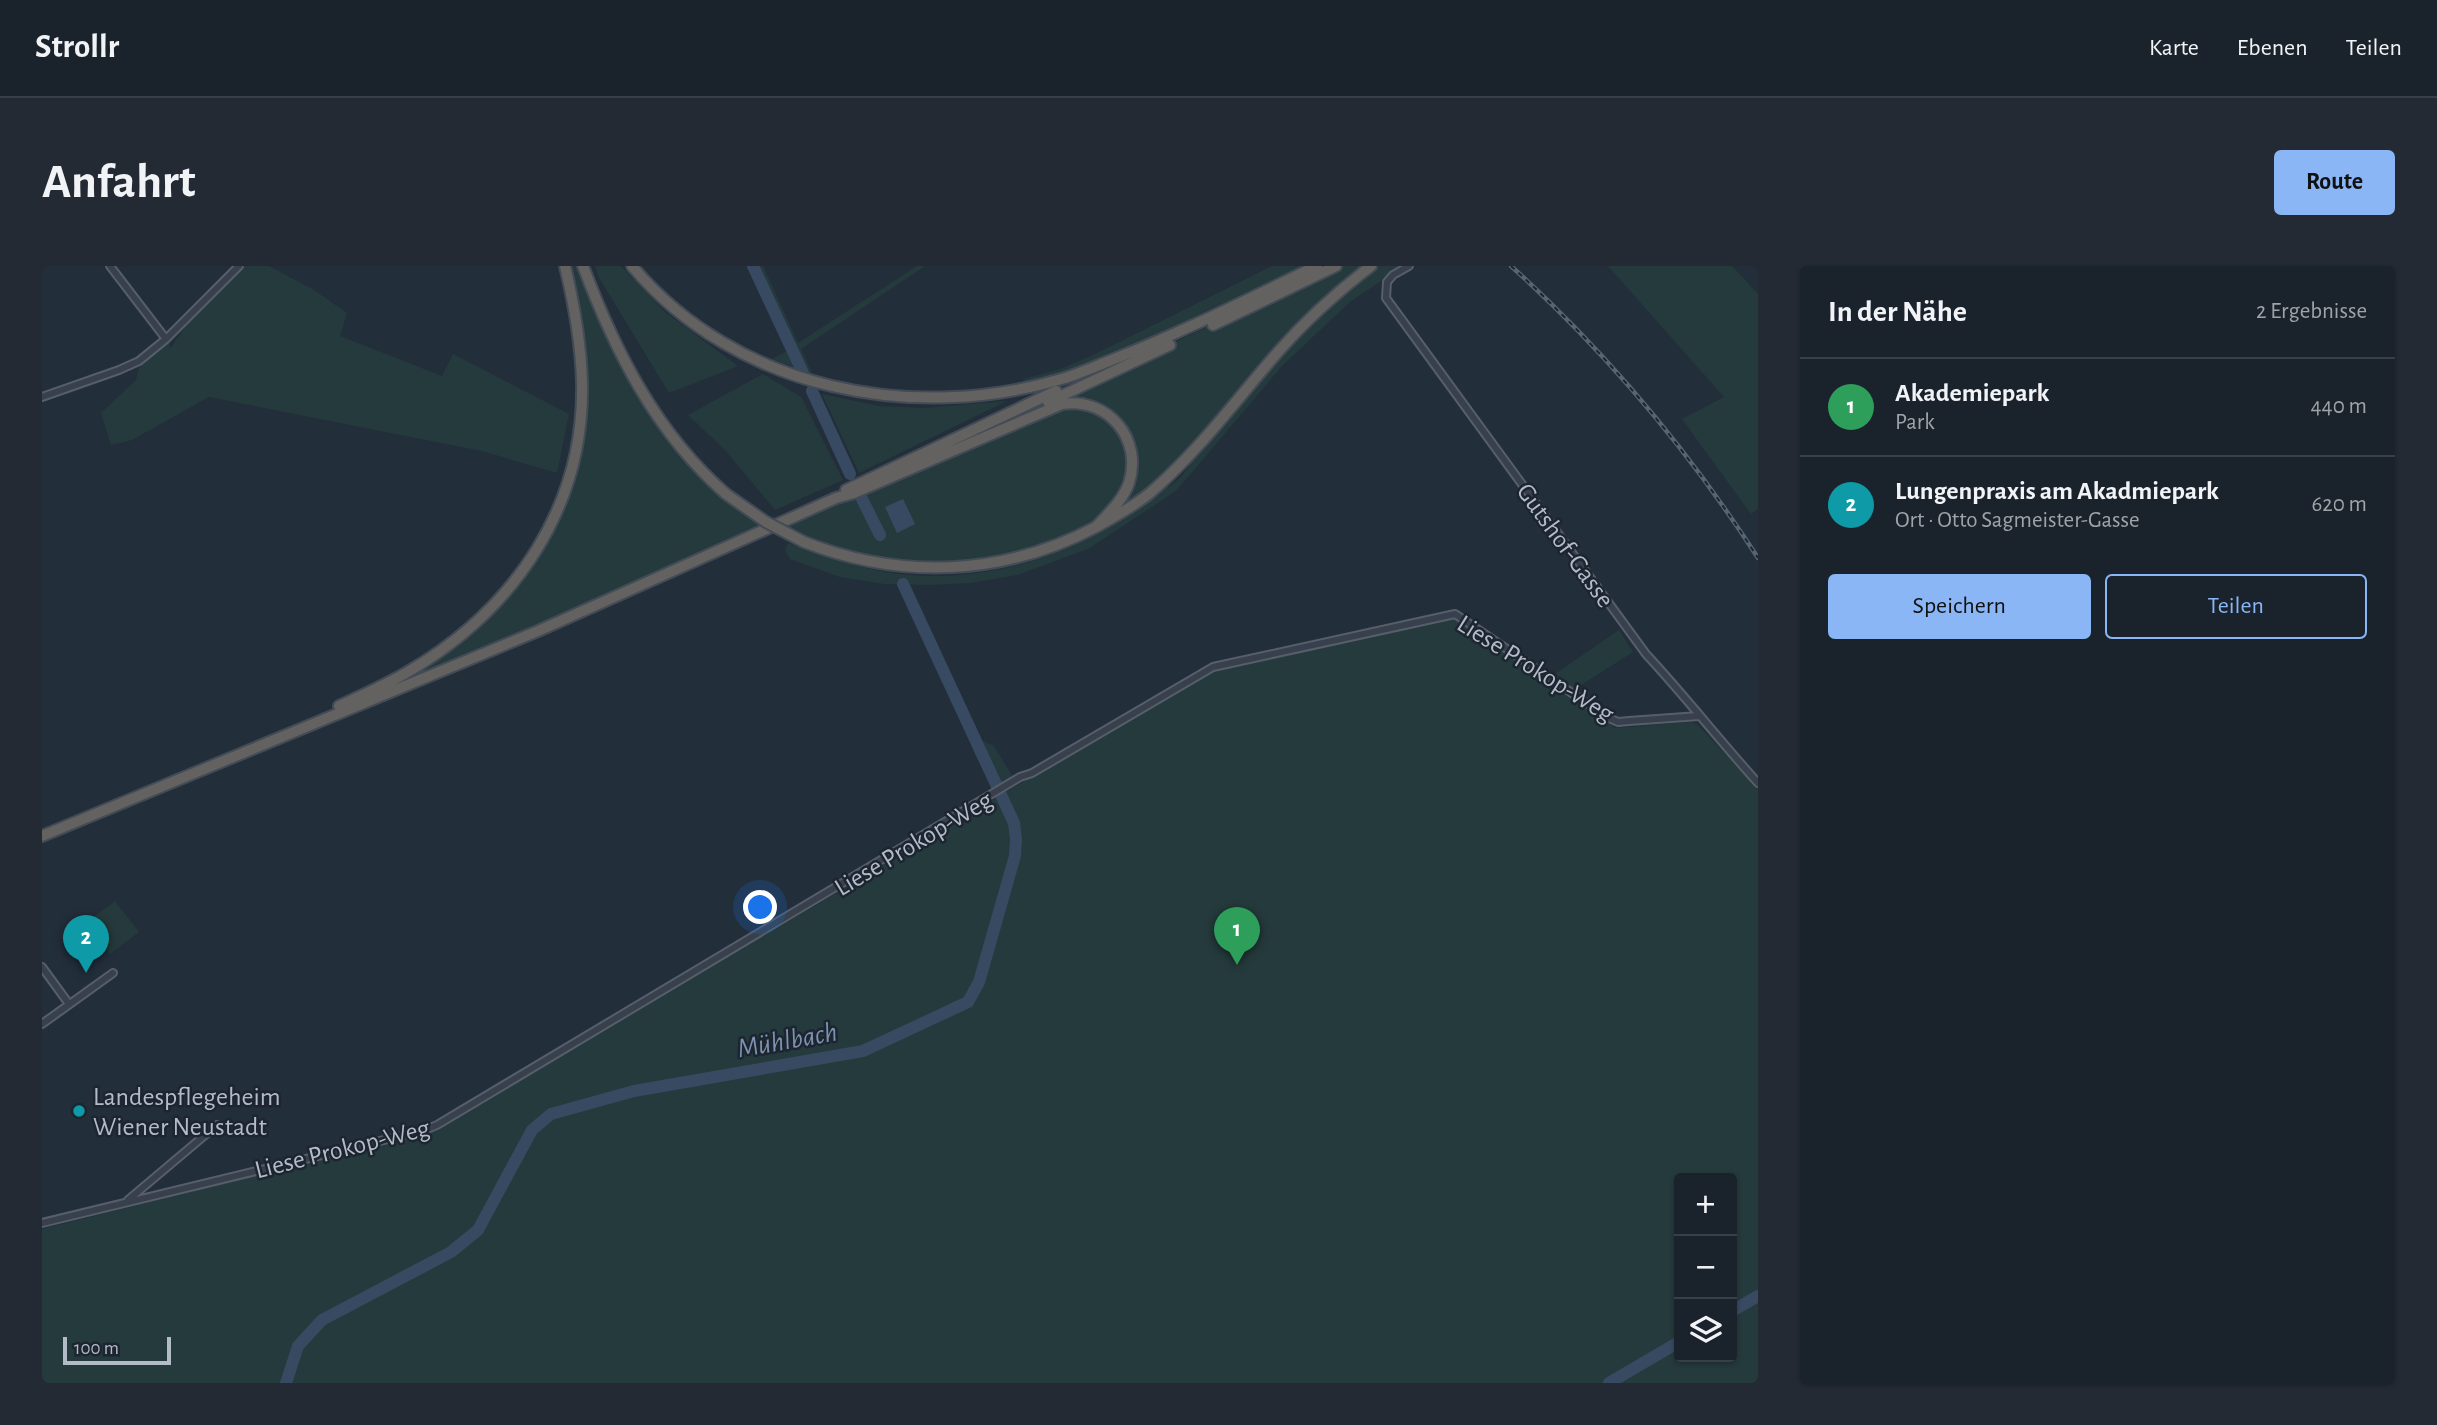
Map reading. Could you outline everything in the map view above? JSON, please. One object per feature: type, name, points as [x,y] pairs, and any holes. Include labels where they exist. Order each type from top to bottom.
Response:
[{"type":"highway","points":[[194,772],[377,688],[412,669],[461,635],[514,584],[535,554],[552,522],[571,476],[580,430],[582,382],[578,334],[565,266]]},
{"type":"highway","points":[[583,266],[624,360],[653,410],[685,453],[726,494],[757,517],[804,541],[863,561],[910,567],[951,568],[1022,557],[1067,542],[1128,509],[1172,473],[1211,432],[1307,320],[1371,266]]},
{"type":"highway","points":[[632,266],[674,308],[715,338],[800,379],[861,392],[912,397],[985,395],[1027,388],[1068,377],[1163,341]]},
{"type":"highway","points":[[836,498],[851,486],[1317,266]]},
{"type":"highway","points":[[42,836],[550,626],[836,498],[855,493],[1336,266]]},
{"type":"highway","points":[[903,471],[1055,406],[1070,402],[1087,404],[1102,410],[1115,420],[1127,440],[1132,461],[1130,480],[1125,493],[1096,527]]},
{"type":"street","points":[[110,266],[166,340]]},
{"type":"street","points":[[42,397],[129,366],[146,356],[166,340],[239,266]]},
{"type":"street","name":"Gutshof-Gasse","points":[[1409,266],[1393,275],[1387,282],[1386,298],[1646,654],[1758,783]]},
{"type":"street","name":"Liese Prokop-Weg","points":[[42,1223],[437,1125],[1005,787],[1213,667],[1455,614],[1618,722],[1699,716]]},
{"type":"street","points":[[42,967],[69,1004]]},
{"type":"street","points":[[42,1024],[113,973]]},
{"type":"street","name":"Liese Prokop-Weg","points":[[126,1201],[217,1125]]},
{"type":"green space","points":[[245,266],[269,266],[314,290],[347,313],[340,336],[442,376],[453,354],[569,414],[557,473],[482,451],[209,397],[132,440],[111,445],[101,413],[136,380],[139,368],[169,341],[170,349],[186,326]]},
{"type":"green space","points":[[565,266],[583,266],[653,410],[726,494],[722,499],[766,530],[418,681],[412,669],[514,584],[571,476],[582,382]]},
{"type":"green space","points":[[595,266],[621,266],[665,312],[738,366],[669,393],[598,276]]},
{"type":"green space","points":[[748,266],[763,266],[798,343],[917,266],[925,266],[801,349],[812,373],[772,359],[787,351]]},
{"type":"green space","points":[[1272,266],[1303,266],[1094,363],[1062,375],[1025,384],[1024,379],[1060,369],[1091,356]]},
{"type":"green space","points":[[1337,266],[1371,266],[1337,292],[1149,494],[1031,555],[925,568],[804,542],[807,535],[782,523],[1055,406],[1073,390]]},
{"type":"green space","points":[[1380,266],[1404,266],[1351,301],[1283,365],[1176,491],[1088,549],[1017,575],[971,583],[929,585],[884,584],[840,577],[790,559],[785,550],[788,543],[860,567],[922,576],[997,570],[1034,561],[1069,548],[1103,531],[1181,477],[1272,363],[1324,310]]},
{"type":"green space","points":[[1608,266],[1732,266],[1758,294],[1758,509],[1751,514],[1682,419],[1724,397]]},
{"type":"green space","points":[[763,374],[801,397],[843,480],[775,510],[724,449],[688,415]]},
{"type":"green space","points":[[822,394],[879,406],[924,408],[1007,401],[859,473]]},
{"type":"green space","points":[[1456,618],[1615,728],[1691,722],[1698,725],[1758,789],[1758,1383],[42,1383],[42,1229],[436,1131],[1208,672]]},
{"type":"green space","points":[[1619,630],[1633,652],[1575,689],[1555,674]]},
{"type":"green space","points":[[981,740],[994,746],[1013,777],[994,790],[973,751],[976,743]]},
{"type":"green space","points":[[115,901],[139,932],[110,954],[87,922]]},
{"type":"water","points":[[903,499],[915,524],[897,533],[885,507]]},
{"type":"waterway","name":"Mühlbach","points":[[753,266],[803,373]]},
{"type":"waterway","name":"Mühlbach","points":[[812,391],[850,474]]},
{"type":"waterway","name":"Mühlbach","points":[[862,499],[880,535]]},
{"type":"waterway","name":"Mühlbach","points":[[286,1383],[298,1346],[322,1320],[451,1252],[478,1230],[532,1130],[551,1114],[634,1091],[863,1051],[968,1002],[979,982],[1015,856],[1014,823],[903,584]]},
{"type":"waterway","points":[[1737,1308],[1758,1296]]},
{"type":"waterway","points":[[1609,1383],[1674,1345]]},
{"type":"railway","points":[[1511,266],[1580,332],[1644,404],[1704,479],[1758,558]]},
{"type":"place","name":"Akademiepark","points":[[1237,965]]},
{"type":"place","name":"Lungenpraxis am Akadmiepark","points":[[86,973]]},
{"type":"place","name":"Landespflegeheim Wiener Neustadt","points":[[79,1111]]}]
